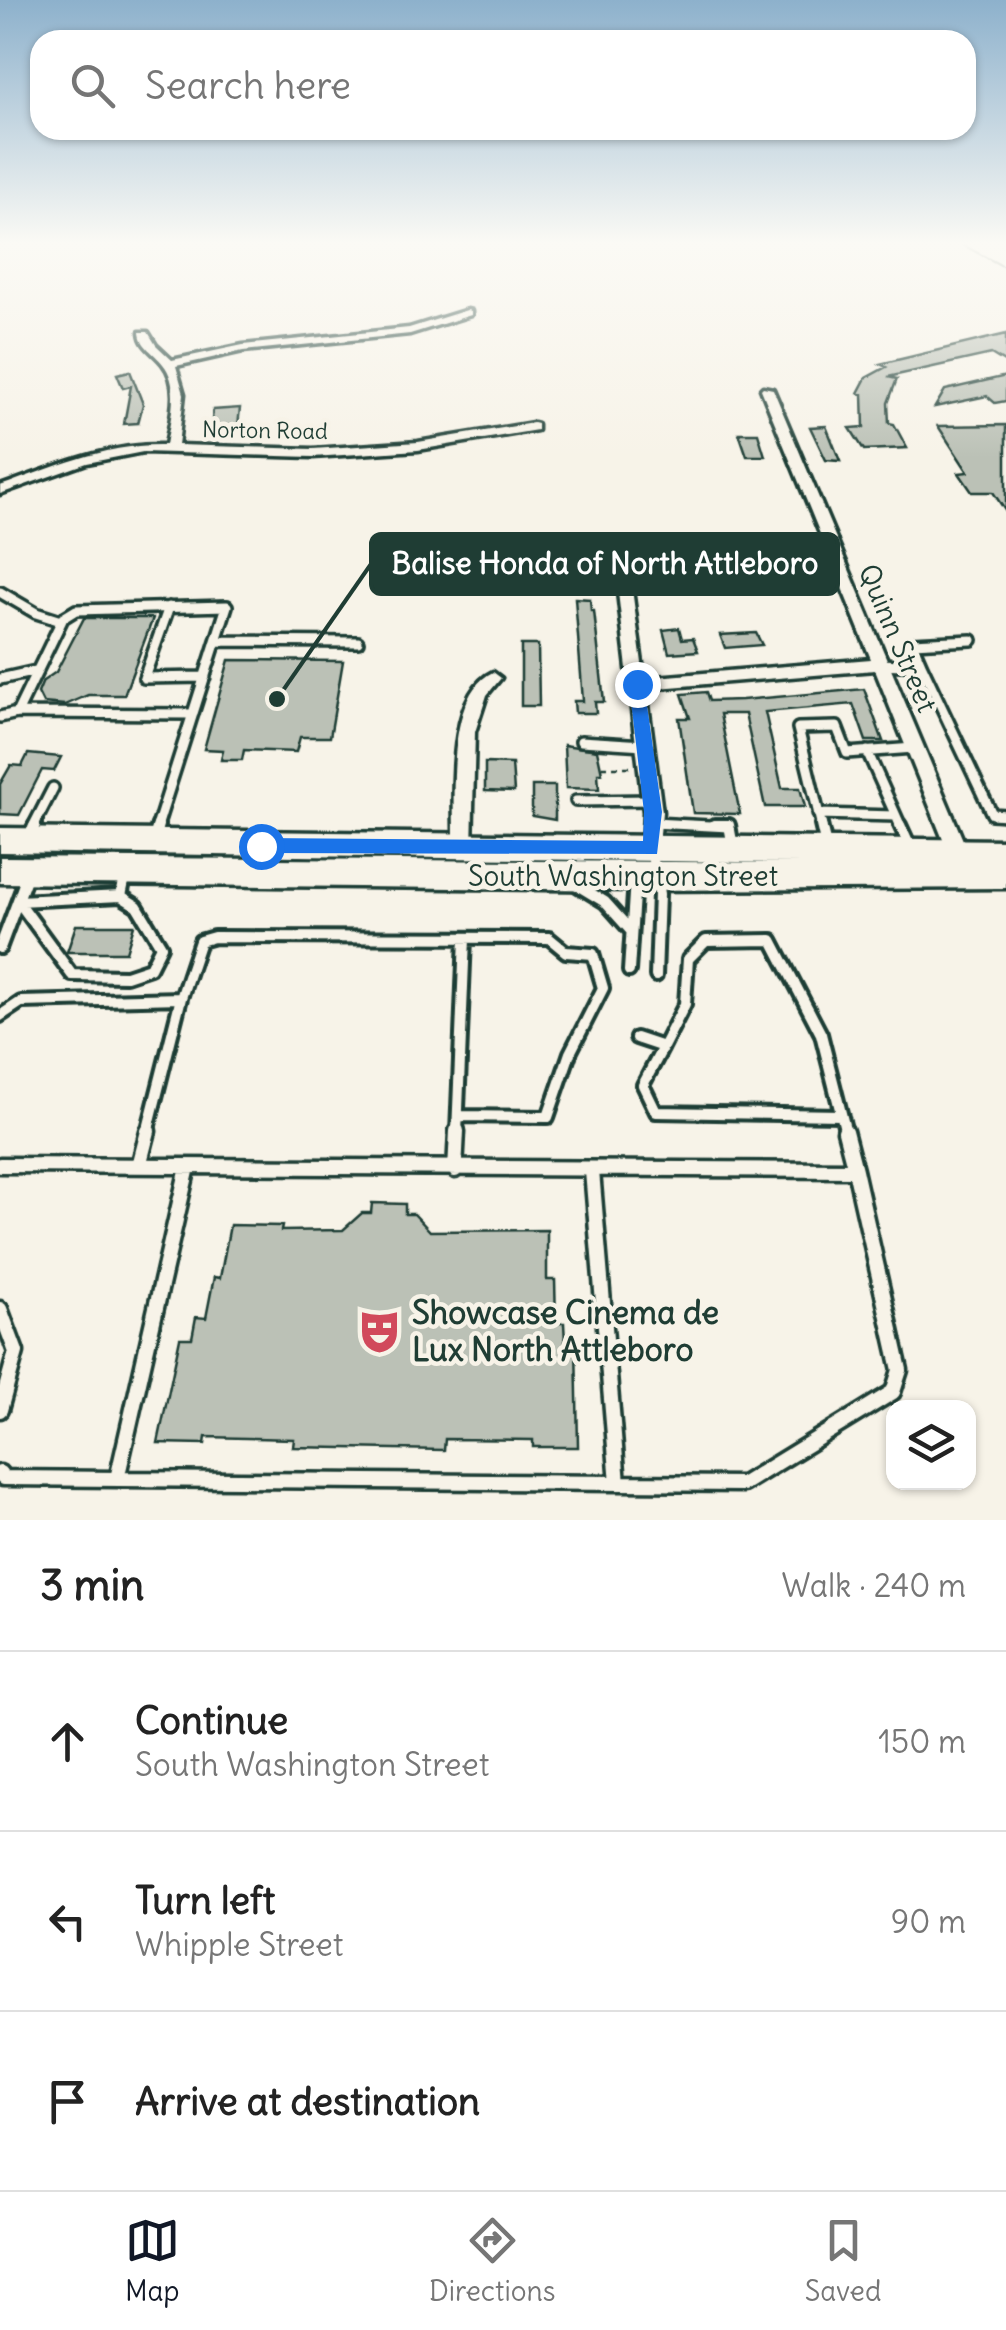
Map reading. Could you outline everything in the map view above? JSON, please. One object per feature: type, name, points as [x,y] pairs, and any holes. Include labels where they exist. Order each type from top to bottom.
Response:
[{"type":"main road","name":"South Washington Street","points":[[14,855],[152,843],[462,847],[1006,875]]},
{"type":"main road","name":"South Washington Street","points":[[14,855],[124,883],[562,876],[650,856],[733,849],[1006,852]]},
{"type":"street","points":[[169,364],[243,348],[410,331],[458,316]]},
{"type":"street","points":[[144,334],[148,344],[169,364],[176,382],[178,412],[172,446]]},
{"type":"street","name":"Quinn Street","points":[[767,389],[958,852]]},
{"type":"street","name":"Norton Road","points":[[0,490],[84,460],[172,446],[250,452],[332,452],[418,446],[534,427]]},
{"type":"street","points":[[622,567],[652,800],[650,856]]},
{"type":"street","points":[[637,684],[881,664]]},
{"type":"street","points":[[462,847],[469,714],[478,694],[493,678]]},
{"type":"lane","points":[[0,592],[62,621]]},
{"type":"lane","points":[[17,713],[62,621],[76,610],[227,606],[152,843]]},
{"type":"lane","points":[[169,608],[144,678],[205,677]]},
{"type":"lane","points":[[216,640],[358,642]]},
{"type":"lane","points":[[972,640],[912,643],[992,814],[1006,815]]},
{"type":"lane","points":[[881,664],[922,666]]},
{"type":"lane","points":[[0,679],[36,671]]},
{"type":"lane","points":[[0,717],[17,713],[193,714]]},
{"type":"lane","points":[[827,850],[798,728],[837,728],[847,752],[917,748]]},
{"type":"lane","points":[[581,740],[644,744]]},
{"type":"lane","points":[[868,751],[911,851]]},
{"type":"lane","points":[[1,944],[18,901],[14,855],[53,788]]},
{"type":"lane","points":[[576,801],[652,800]]},
{"type":"lane","points":[[818,814],[896,816]]},
{"type":"lane","points":[[629,971],[631,932],[650,856]]},
{"type":"lane","points":[[650,856],[656,976]]},
{"type":"lane","points":[[562,876],[605,902],[631,932]]},
{"type":"lane","points":[[124,883],[161,946],[155,965],[145,973],[72,975],[18,901],[124,883]]},
{"type":"lane","points":[[139,1166],[181,998],[200,941],[214,937],[549,938],[566,952],[593,954],[603,988],[570,1053],[548,1117],[458,1116]]},
{"type":"lane","points":[[455,1170],[465,938]]},
{"type":"lane","points":[[0,1473],[3,1478],[743,1484],[893,1392],[900,1370],[855,1170],[821,1034],[772,940],[706,941],[688,959],[684,1004],[644,1085],[656,1112],[841,1115]]},
{"type":"lane","points":[[0,1016],[21,1002],[181,998]]},
{"type":"lane","points":[[636,1038],[663,1047]]},
{"type":"lane","points":[[0,1165],[855,1170]]},
{"type":"lane","points":[[118,1479],[188,1167]]},
{"type":"lane","points":[[592,1171],[618,1483]]},
{"type":"lane","points":[[0,1310],[16,1352],[0,1410]]},
{"type":"path","points":[[602,767],[647,767]]},
{"type":"building","points":[[1006,334],[1006,363],[991,354],[888,377],[897,379],[888,403],[889,423],[894,424],[907,448],[864,450],[850,428],[864,427],[863,394],[858,393],[866,378],[886,367],[880,364]]},
{"type":"building","points":[[130,371],[143,404],[138,423],[124,424],[131,386],[123,388],[117,374]]},
{"type":"building","points":[[1006,376],[1006,401],[995,403],[987,396],[935,407],[945,390]]},
{"type":"building","points":[[240,408],[238,426],[211,429],[213,410]]},
{"type":"building","points":[[1006,425],[1006,512],[993,492],[972,492],[959,473],[968,472],[938,426]]},
{"type":"building","points":[[826,426],[840,461],[826,460],[810,427]]},
{"type":"building","points":[[739,433],[758,433],[765,456],[747,456]]},
{"type":"building","points":[[575,598],[590,599],[594,611],[604,702],[595,702],[596,713],[575,713],[574,701],[583,701]]},
{"type":"building","points":[[84,618],[153,618],[124,695],[88,695],[65,705],[43,703],[38,693],[43,681],[56,672]]},
{"type":"building","points":[[679,628],[682,639],[693,638],[698,651],[669,653],[663,630]]},
{"type":"building","points":[[756,633],[762,645],[725,648],[720,635]]},
{"type":"building","points":[[521,645],[538,645],[539,706],[521,706]]},
{"type":"building","points":[[229,660],[343,661],[330,737],[300,737],[296,752],[244,750],[242,760],[221,760],[223,750],[204,749]]},
{"type":"building","points":[[864,689],[883,741],[866,741],[853,704],[765,712],[782,788],[800,788],[805,807],[765,807],[745,714],[720,714],[740,814],[693,813],[679,718],[690,718],[682,694],[706,692],[709,701]]},
{"type":"building","points":[[564,745],[597,750],[602,773],[598,773],[599,789],[566,788]]},
{"type":"building","points":[[28,754],[61,757],[54,771],[42,770],[19,815],[0,814],[0,784],[11,765],[22,766]]},
{"type":"building","points":[[485,763],[512,764],[514,792],[485,791]]},
{"type":"building","points":[[532,786],[555,786],[555,820],[532,816]]},
{"type":"building","points":[[76,925],[134,925],[126,952],[67,952]]},
{"type":"building","name":"Showcase Cinema de Lux North Attleboro","points":[[372,1203],[405,1204],[405,1214],[414,1214],[430,1231],[547,1230],[547,1280],[555,1280],[556,1323],[564,1323],[565,1342],[576,1343],[578,1447],[533,1447],[533,1440],[445,1439],[444,1450],[293,1447],[294,1439],[206,1437],[205,1444],[158,1443],[180,1338],[192,1338],[196,1317],[206,1318],[214,1277],[220,1278],[230,1225],[282,1226],[281,1231],[343,1230],[362,1213],[371,1213]]},
{"type":"place","name":"Balise Honda of North Attleboro","points":[[277,699]]},
{"type":"place","name":"Showcase Cinema de Lux North Attleboro","points":[[379,1331]]},
{"type":"route","points":[[261,846],[651,848],[653,812],[637,684]]}]
